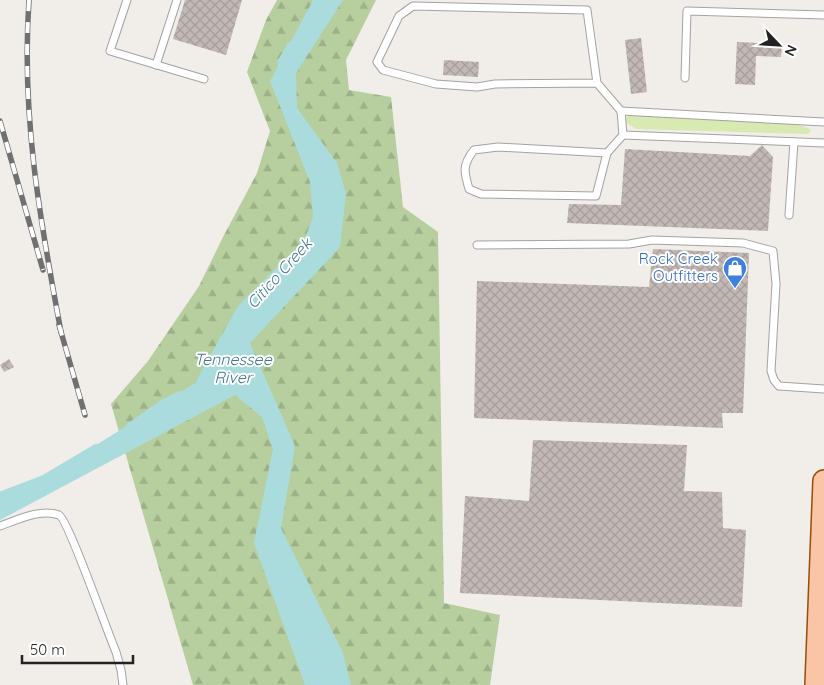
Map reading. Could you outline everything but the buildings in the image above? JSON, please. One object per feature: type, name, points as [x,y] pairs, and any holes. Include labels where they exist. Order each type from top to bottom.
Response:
[{"type":"main road","points":[[816,685],[824,481]]},
{"type":"lane","points":[[127,0],[110,51],[204,79]]},
{"type":"lane","points":[[156,65],[177,0]]},
{"type":"lane","points":[[597,83],[495,84],[477,87],[436,84],[382,70],[377,62],[398,16],[413,6],[587,10],[597,83],[621,111],[623,135],[607,153],[596,196],[481,194],[469,189],[464,172],[467,158],[474,150],[498,147],[607,153]]},
{"type":"lane","points":[[686,78],[686,10],[824,15]]},
{"type":"lane","points":[[621,111],[824,122]]},
{"type":"lane","points":[[623,135],[824,143]]},
{"type":"lane","points":[[789,215],[794,142]]},
{"type":"lane","points":[[477,245],[629,244],[661,241],[743,243],[773,252],[776,284],[771,372],[779,386],[824,389]]},
{"type":"lane","points":[[0,526],[38,514],[57,514],[62,517],[72,536],[103,622],[116,652],[123,685]]},
{"type":"green space","points":[[277,0],[376,0],[346,60],[349,90],[391,97],[403,207],[438,232],[444,603],[500,615],[490,685],[193,685],[111,404],[148,361],[199,286],[257,173],[270,131],[247,72],[266,20]]},
{"type":"green space","points":[[630,115],[754,119],[799,125],[811,130],[808,134],[637,129],[626,123],[626,118]]},
{"type":"water","name":"Tennessee River","points":[[313,0],[343,0],[296,73],[297,108],[337,163],[346,194],[340,247],[250,343],[295,446],[281,528],[343,653],[351,685],[305,685],[254,543],[273,449],[262,417],[235,395],[0,520],[0,492],[42,479],[195,383],[238,306],[304,241],[313,217],[310,182],[270,81]]},
{"type":"waterway","name":"Citico Creek","points":[[280,67],[280,61],[290,44]]},
{"type":"waterway","points":[[128,426],[162,402],[180,393]]},
{"type":"waterway","points":[[0,494],[44,477],[96,446]]},
{"type":"railway","points":[[29,0],[27,43],[30,126],[46,249],[61,332]]},
{"type":"railway","points":[[0,121],[43,270]]},
{"type":"railway","points":[[59,325],[85,415]]},
{"type":"place","name":"Rock Creek Outfitters","points":[[735,289]]}]
